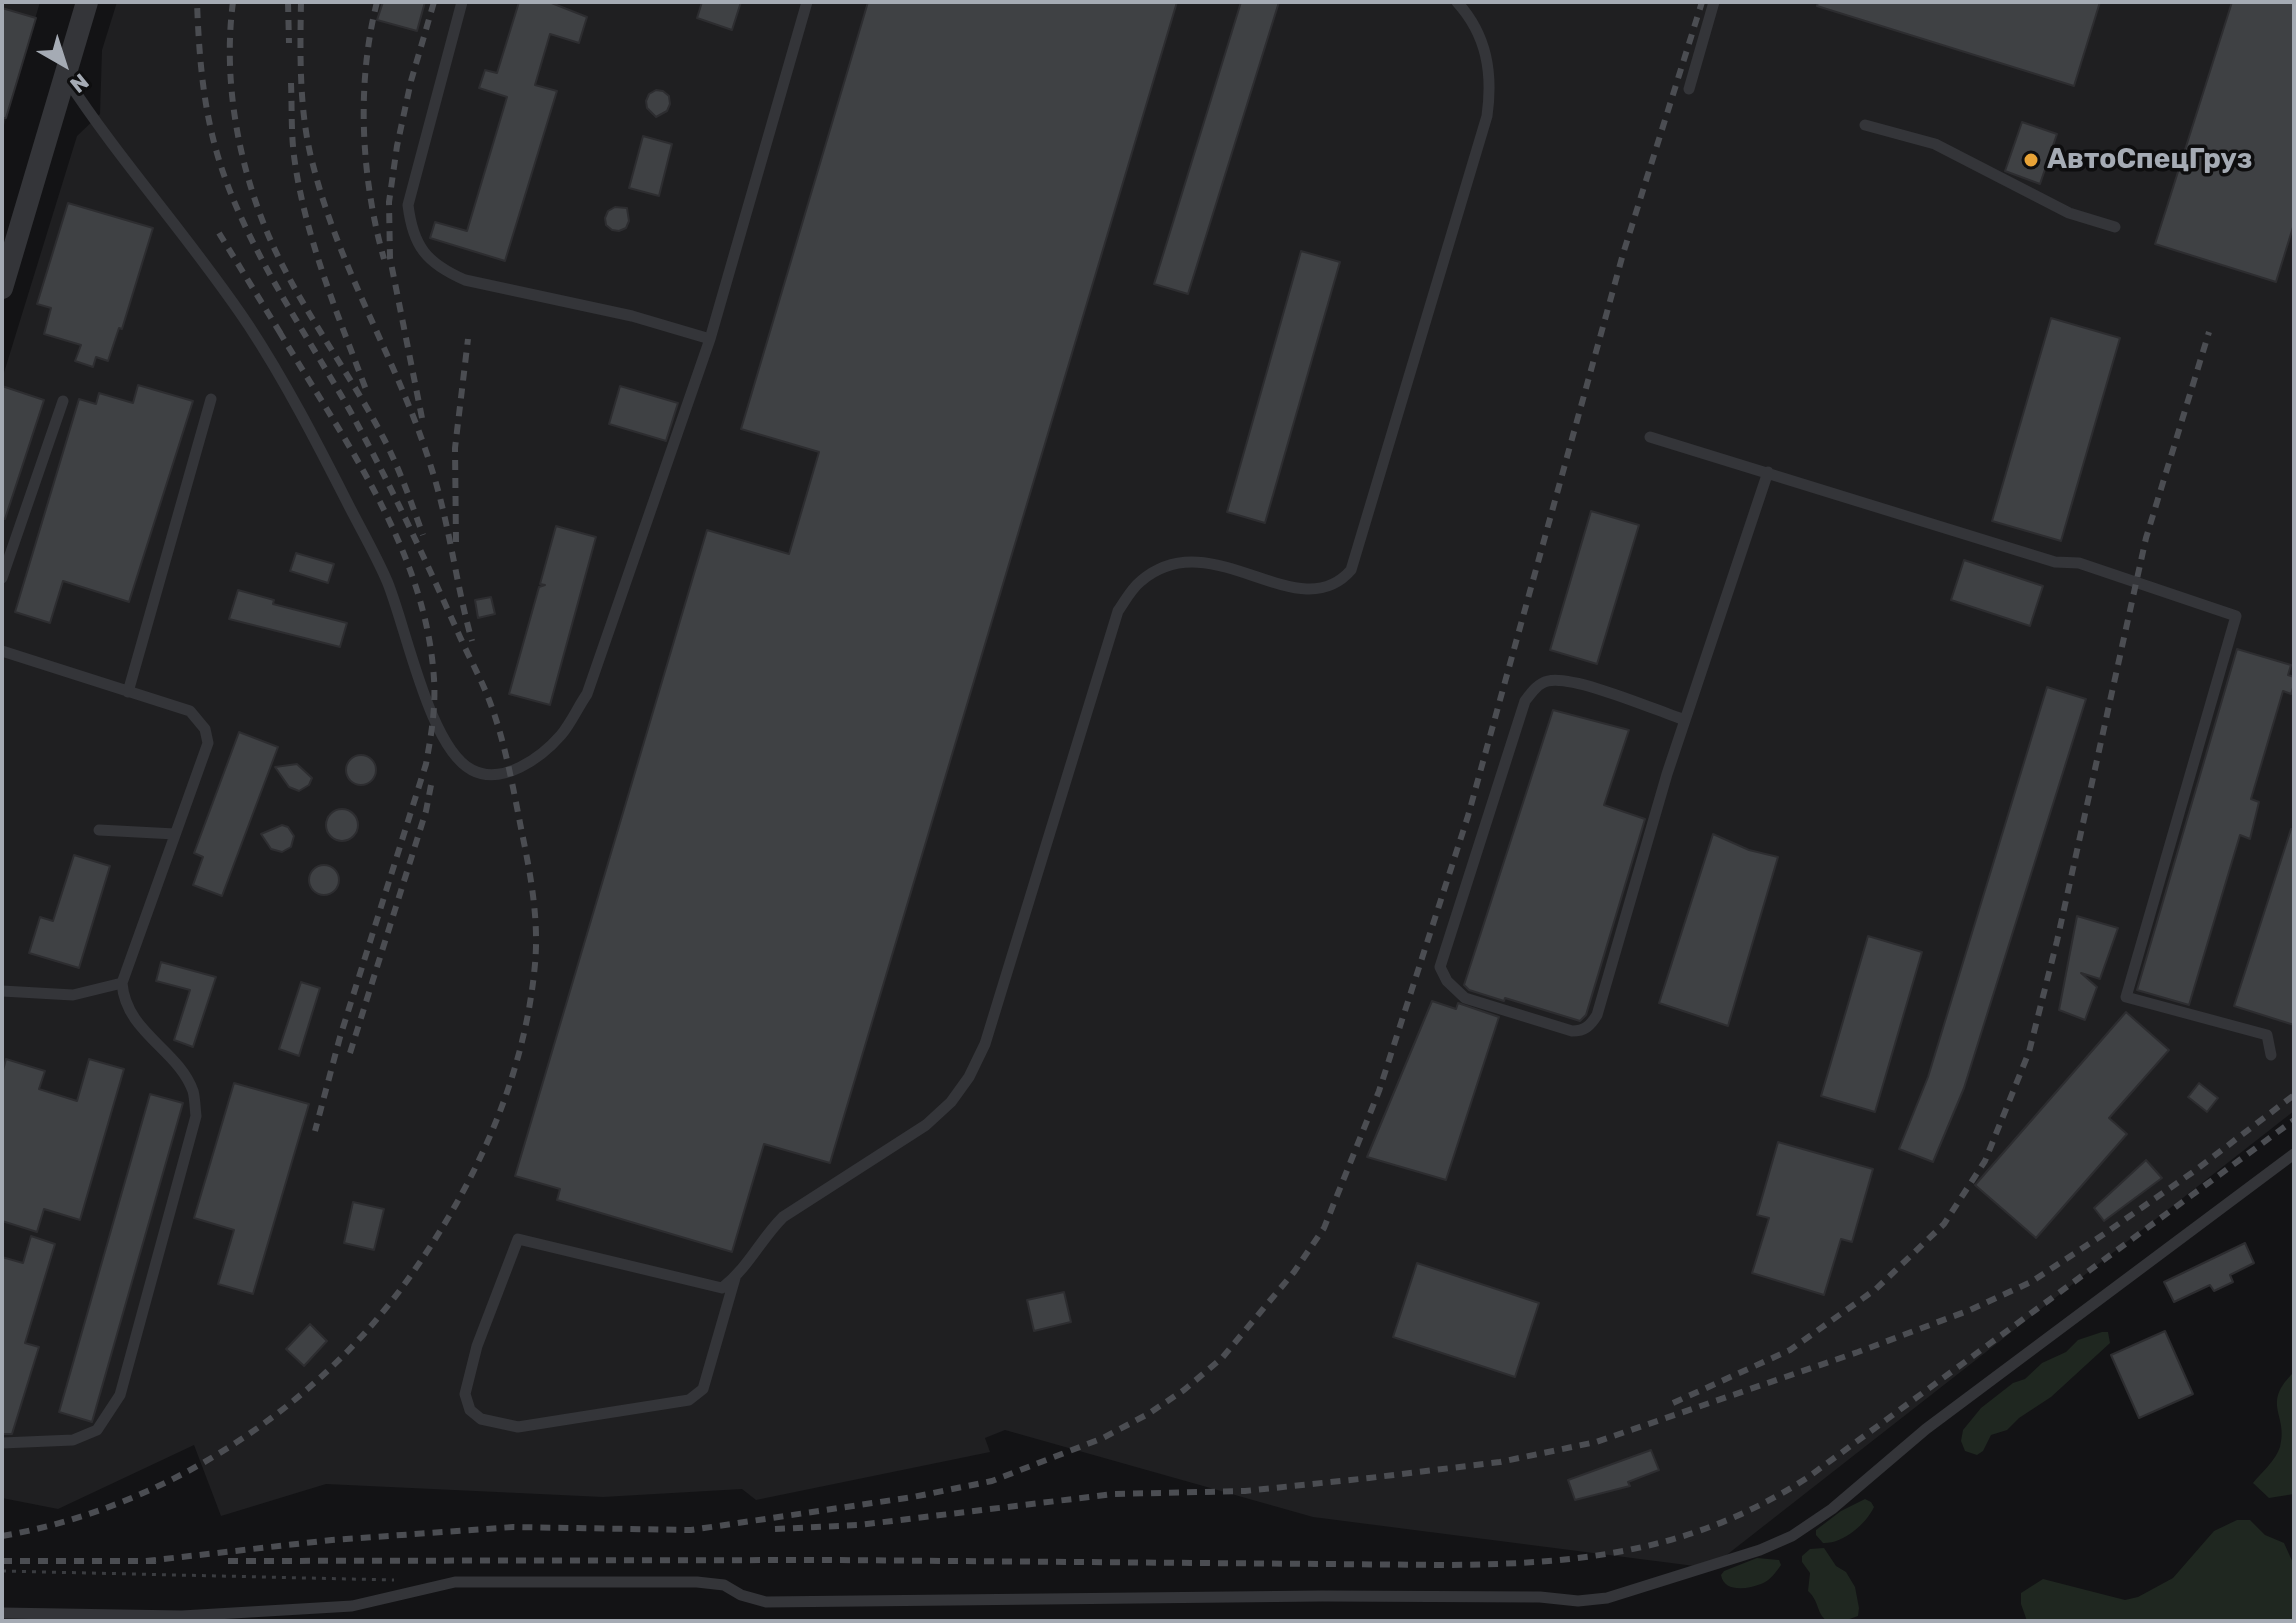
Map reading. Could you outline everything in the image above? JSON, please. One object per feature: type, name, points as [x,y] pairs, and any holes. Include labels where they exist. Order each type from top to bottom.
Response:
[{"type":"street","points":[[2,288],[87,2]]},
{"type":"lane","points":[[462,2],[408,205],[411,227],[427,257],[443,270],[465,280],[632,316],[710,339]]},
{"type":"lane","points":[[65,77],[99,129],[248,324],[274,366],[324,456],[386,580],[433,720],[453,755],[468,769],[482,775],[510,772],[539,755],[561,735],[587,694],[710,339],[807,2]]},
{"type":"lane","points":[[735,1278],[703,1389],[689,1400],[518,1427],[481,1419],[470,1410],[465,1394],[477,1346],[518,1239],[722,1288],[752,1259],[769,1231],[783,1217],[926,1125],[951,1102],[969,1077],[985,1044],[1118,611],[1137,584],[1154,572],[1187,561],[1209,562],[1310,591],[1335,584],[1351,570],[1487,116],[1491,89],[1484,45],[1457,2]]},
{"type":"lane","points":[[1689,89],[1714,2]]},
{"type":"lane","points":[[1865,125],[1935,144],[2069,213],[2115,227]]},
{"type":"lane","points":[[128,692],[211,399]]},
{"type":"lane","points":[[2,578],[63,401]]},
{"type":"lane","points":[[1650,437],[2055,562],[2079,563],[2236,616],[2126,997],[2267,1035],[2271,1055]]},
{"type":"lane","points":[[1685,720],[1568,680],[1546,681],[1534,689],[1525,701],[1440,967],[1454,990],[1465,998],[1572,1031],[1583,1031],[1591,1025],[1597,1015],[1685,720],[1768,472]]},
{"type":"lane","points":[[2,651],[190,711],[205,729],[208,743],[122,983],[127,1011],[175,1064],[192,1091],[196,1116],[120,1395],[97,1430],[73,1440],[2,1443]]},
{"type":"lane","points":[[99,830],[175,834]]},
{"type":"lane","points":[[2,991],[73,995],[122,983]]},
{"type":"lane","points":[[2,1613],[182,1616],[352,1606],[423,1588],[475,1582],[697,1582],[724,1585],[741,1595],[766,1602],[1307,1596],[1540,1597],[1578,1601],[1607,1598],[1760,1550],[1792,1536],[1832,1509],[1926,1429],[2294,1154]]},
{"type":"path","points":[[2,1571],[398,1580]]},
{"type":"shaded area","points":[[2,2],[40,2],[2,132]]},
{"type":"shaded area","points":[[117,2],[2294,2],[2294,1111],[1710,1568],[1313,1517],[1005,1430],[985,1438],[990,1452],[756,1500],[742,1489],[603,1497],[326,1484],[221,1516],[194,1445],[58,1509],[2,1498],[2,379],[77,136],[100,114],[102,50]]},
{"type":"shaded area","points":[[2108,1332],[2110,1343],[2051,1397],[2019,1418],[2007,1430],[1991,1435],[1983,1451],[1977,1455],[1965,1451],[1961,1441],[1963,1430],[1981,1408],[2013,1383],[2025,1379],[2042,1363],[2066,1352],[2078,1340]]},
{"type":"shaded area","points":[[2294,1372],[2294,1494],[2269,1498],[2253,1483],[2280,1447],[2282,1436],[2277,1402],[2284,1383]]},
{"type":"shaded area","points":[[1865,1499],[1874,1507],[1860,1526],[1846,1537],[1823,1543],[1816,1530],[1841,1511]]},
{"type":"shaded area","points":[[2237,1520],[2250,1520],[2265,1535],[2284,1543],[2294,1565],[2294,1621],[2027,1621],[2021,1593],[2043,1579],[2125,1600],[2138,1597],[2173,1578],[2214,1531]]},
{"type":"shaded area","points":[[1824,1548],[1855,1587],[1858,1616],[1844,1621],[1827,1621],[1808,1591],[1810,1573],[1802,1562],[1802,1556],[1810,1549]]},
{"type":"shaded area","points":[[1757,1558],[1779,1560],[1781,1565],[1770,1579],[1756,1586],[1737,1588],[1723,1581],[1721,1575],[1724,1571]]},
{"type":"building","points":[[383,2],[425,2],[417,31],[377,20]]},
{"type":"building","points":[[519,2],[549,2],[587,17],[579,43],[550,34],[535,85],[557,91],[505,261],[430,238],[435,222],[467,231],[507,97],[479,88],[485,70],[497,73]]},
{"type":"building","points":[[702,2],[741,2],[732,30],[697,18]]},
{"type":"building","points":[[868,2],[1177,2],[830,1163],[764,1144],[732,1252],[557,1200],[560,1189],[515,1176],[707,530],[789,554],[819,452],[741,429]]},
{"type":"building","points":[[1241,2],[1279,2],[1188,294],[1154,284]]},
{"type":"building","points":[[1818,2],[2100,2],[2074,86],[1817,6]]},
{"type":"building","points":[[2232,2],[2294,2],[2294,224],[2276,282],[2155,244]]},
{"type":"building","points":[[2,8],[36,18],[6,118],[2,118]]},
{"type":"building","points":[[656,90],[669,96],[670,104],[667,111],[656,117],[647,108],[646,101],[649,94]]},
{"type":"building","points":[[2022,122],[2057,134],[2040,184],[2005,171]]},
{"type":"building","points":[[643,136],[672,144],[659,196],[629,188]]},
{"type":"building","points":[[68,203],[153,228],[122,329],[119,328],[108,361],[96,357],[93,367],[75,361],[81,345],[44,334],[51,308],[37,304]]},
{"type":"building","points":[[615,207],[627,208],[629,221],[626,228],[619,231],[606,225],[608,211]]},
{"type":"building","points":[[1301,251],[1340,262],[1265,523],[1227,512]]},
{"type":"building","points":[[2051,318],[2120,338],[2061,541],[1992,521]]},
{"type":"building","points":[[138,385],[193,401],[129,602],[63,581],[50,623],[15,612],[79,399],[96,404],[99,393],[133,403]]},
{"type":"building","points":[[2,386],[44,400],[5,519],[2,518]]},
{"type":"building","points":[[620,386],[678,403],[666,441],[609,424]]},
{"type":"building","points":[[1591,511],[1639,525],[1597,664],[1550,650]]},
{"type":"building","points":[[556,526],[596,537],[550,705],[509,694],[539,587],[545,585],[540,584]]},
{"type":"building","points":[[296,553],[334,564],[328,583],[290,571]]},
{"type":"building","points":[[1964,560],[2043,586],[2030,626],[1951,600]]},
{"type":"building","points":[[238,590],[274,600],[273,604],[347,623],[340,647],[229,619]]},
{"type":"building","points":[[491,597],[495,614],[478,618],[475,600]]},
{"type":"building","points":[[2237,649],[2291,665],[2288,675],[2294,677],[2294,685],[2291,694],[2283,691],[2251,799],[2259,802],[2250,839],[2240,835],[2189,1005],[2137,990]]},
{"type":"building","points":[[2047,687],[2086,699],[1964,1088],[1933,1162],[1899,1149],[1928,1077]]},
{"type":"building","points":[[1553,710],[1629,730],[1604,805],[1645,819],[1586,1015],[1580,1021],[1505,998],[1504,1001],[1469,990],[1464,985]]},
{"type":"building","points":[[239,732],[278,747],[222,896],[193,885],[203,857],[194,853]]},
{"type":"building","points":[[361,755],[372,759],[376,770],[372,781],[361,785],[350,781],[346,770],[350,759]]},
{"type":"building","points":[[297,764],[312,778],[309,785],[299,791],[289,787],[275,767]]},
{"type":"building","points":[[342,809],[353,814],[358,825],[353,836],[342,841],[331,836],[326,825],[331,814]]},
{"type":"building","points":[[282,825],[288,827],[294,836],[291,847],[282,852],[271,849],[261,834]]},
{"type":"building","points":[[2291,829],[2294,829],[2294,1025],[2234,1006]]},
{"type":"building","points":[[1713,834],[1749,850],[1778,857],[1728,1026],[1659,1003]]},
{"type":"building","points":[[74,855],[110,866],[79,968],[29,953],[40,917],[53,921]]},
{"type":"building","points":[[324,865],[335,869],[339,880],[335,891],[324,895],[313,891],[309,880],[313,869]]},
{"type":"building","points":[[2077,916],[2118,928],[2100,979],[2081,973],[2097,987],[2085,1020],[2059,1010]]},
{"type":"building","points":[[1868,936],[1922,952],[1875,1112],[1821,1096]]},
{"type":"building","points":[[161,962],[216,977],[193,1047],[174,1040],[190,990],[156,981]]},
{"type":"building","points":[[301,982],[320,988],[299,1056],[279,1049]]},
{"type":"building","points":[[1432,1001],[1456,1009],[1458,1003],[1499,1017],[1446,1180],[1367,1157]]},
{"type":"building","points":[[2126,1012],[2169,1050],[2109,1118],[2127,1134],[2036,1238],[1975,1185]]},
{"type":"building","points":[[6,1059],[45,1071],[39,1089],[77,1101],[89,1059],[124,1069],[80,1220],[44,1209],[37,1232],[2,1221],[2,1074]]},
{"type":"building","points":[[234,1083],[309,1104],[253,1294],[218,1284],[234,1230],[194,1218]]},
{"type":"building","points":[[2199,1083],[2218,1098],[2207,1112],[2188,1097]]},
{"type":"building","points":[[150,1094],[183,1103],[92,1422],[59,1412]]},
{"type":"building","points":[[1778,1142],[1873,1169],[1852,1242],[1841,1239],[1824,1295],[1752,1273],[1769,1218],[1757,1215]]},
{"type":"building","points":[[2146,1160],[2162,1178],[2104,1221],[2094,1208]]},
{"type":"building","points":[[353,1202],[384,1209],[374,1250],[344,1243]]},
{"type":"building","points":[[31,1236],[55,1244],[25,1343],[39,1347],[12,1434],[2,1434],[2,1257],[23,1263]]},
{"type":"building","points":[[2245,1243],[2254,1263],[2230,1275],[2233,1282],[2214,1291],[2210,1285],[2174,1302],[2164,1282]]},
{"type":"building","points":[[1417,1263],[1539,1303],[1515,1377],[1393,1337]]},
{"type":"building","points":[[1064,1292],[1071,1322],[1034,1331],[1027,1300]]},
{"type":"building","points":[[310,1324],[327,1341],[304,1366],[286,1349]]},
{"type":"building","points":[[2165,1331],[2193,1394],[2139,1418],[2111,1355]]},
{"type":"building","points":[[1651,1450],[1659,1470],[1628,1482],[1630,1486],[1575,1500],[1568,1480]]},
{"type":"railway","points":[[2,1536],[62,1522],[121,1502],[178,1476],[232,1445],[283,1409],[330,1368],[373,1324],[435,1240],[494,1127],[521,1047],[535,964],[536,931],[531,882],[508,764],[494,713],[379,465],[260,256],[230,192],[219,160],[206,101],[197,2]]},
{"type":"railway","points":[[233,2],[230,33],[232,97],[252,191],[275,250],[300,298],[384,439],[423,535]]},
{"type":"railway","points":[[288,2],[289,43]]},
{"type":"railway","points":[[301,2],[303,105],[313,165],[338,243],[419,431],[444,512],[472,641]]},
{"type":"railway","points":[[377,2],[366,65],[364,131],[370,196],[384,259]]},
{"type":"railway","points":[[422,418],[390,258],[389,202],[411,81],[434,2]]},
{"type":"railway","points":[[146,1561],[332,1540],[513,1527],[691,1530],[913,1497],[992,1481],[1103,1438],[1184,1390],[1222,1358],[1294,1272],[1324,1228],[1379,1091],[1468,816],[1623,254],[1702,2]]},
{"type":"railway","points":[[291,83],[294,156],[306,217],[324,277],[368,395]]},
{"type":"railway","points":[[219,233],[284,339]]},
{"type":"railway","points":[[279,331],[378,497],[398,541],[428,631],[434,679],[434,711],[426,764],[340,1037],[315,1131]]},
{"type":"railway","points":[[1673,1403],[1790,1350],[1876,1289],[1944,1224],[1985,1161],[2029,1052],[2057,941],[2146,538],[2209,332]]},
{"type":"railway","points":[[456,542],[455,448],[468,339]]},
{"type":"railway","points":[[350,1053],[426,811],[432,780]]},
{"type":"railway","points":[[775,1529],[859,1525],[1114,1494],[1245,1491],[1369,1478],[1500,1462],[1596,1442],[1858,1352],[1970,1310],[2031,1282],[2193,1172],[2294,1095]]},
{"type":"railway","points":[[228,1561],[830,1560],[1447,1565],[1543,1561],[1634,1549],[1721,1523],[1807,1478],[2294,1120]]},
{"type":"railway","points":[[2,1561],[156,1561]]},
{"type":"place","name":"АвтоСпецГруз","points":[[2031,160]]}]
